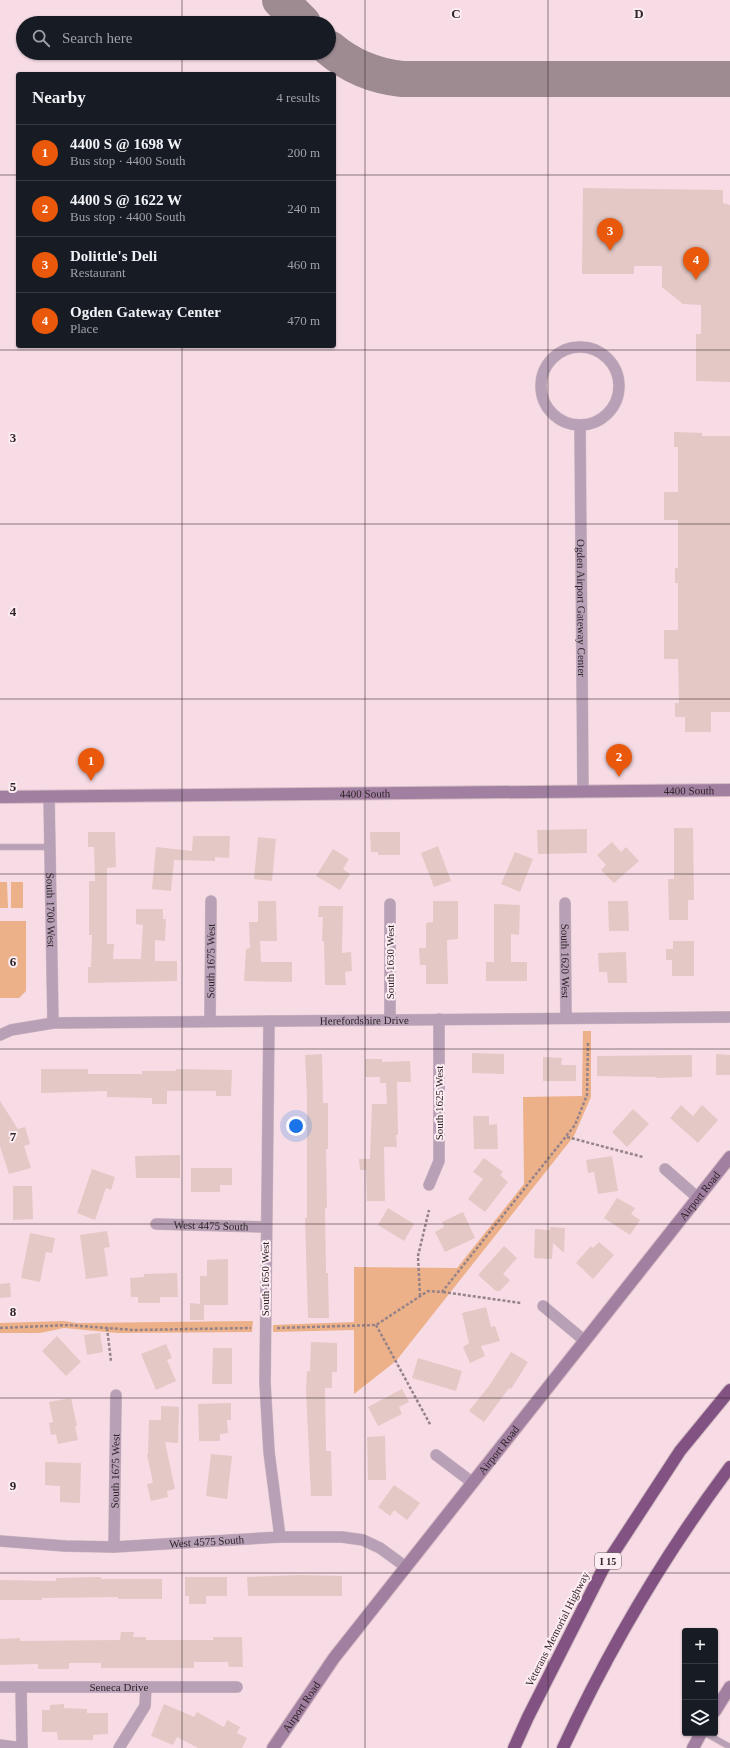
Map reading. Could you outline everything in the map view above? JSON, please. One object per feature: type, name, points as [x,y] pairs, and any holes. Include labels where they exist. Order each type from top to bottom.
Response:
[{"type":"highway","name":"Veterans Memorial Highway","points":[[514,1748],[528,1717],[603,1569],[680,1451],[730,1390]]},
{"type":"highway","points":[[563,1748],[598,1678],[642,1599],[686,1530],[730,1467]]},
{"type":"street","points":[[574,347],[593,349],[606,357],[615,368],[619,381],[618,395],[610,411],[599,420],[580,425],[566,423],[554,416],[547,407],[542,394],[541,381],[545,368],[553,357],[561,351],[574,347]]},
{"type":"street","name":"Ogden Airport Gateway Center","points":[[580,425],[583,791]]},
{"type":"street","name":"4400 South","points":[[0,797],[730,790]]},
{"type":"street","name":"South 1700 West","points":[[49,796],[53,1023]]},
{"type":"street","name":"South 1675 West","points":[[210,1022],[211,900]]},
{"type":"street","name":"South 1620 West","points":[[565,903],[566,1018]]},
{"type":"street","name":"South 1630 West","points":[[390,904],[390,1020]]},
{"type":"street","name":"Herefordshire Drive","points":[[0,1035],[11,1030],[53,1023],[730,1017]]},
{"type":"street","name":"South 1625 West","points":[[429,1185],[439,1161],[439,1020]]},
{"type":"street","name":"South 1650 West","points":[[269,1021],[265,1383],[269,1452],[280,1537]]},
{"type":"street","name":"Airport Road","points":[[273,1748],[334,1658],[730,1157]]},
{"type":"street","points":[[665,1169],[698,1198]]},
{"type":"street","name":"West 4475 South","points":[[156,1224],[266,1227]]},
{"type":"street","points":[[543,1306],[585,1341]]},
{"type":"street","name":"South 1675 West","points":[[114,1547],[116,1395]]},
{"type":"street","points":[[436,1455],[473,1483]]},
{"type":"street","name":"West 4575 South","points":[[0,1540],[65,1546],[114,1547],[280,1537],[342,1537],[363,1540],[380,1548],[406,1567]]},
{"type":"street","points":[[119,1748],[145,1706],[146,1687]]},
{"type":"street","name":"Seneca Drive","points":[[0,1688],[237,1687]]},
{"type":"street","points":[[718,1706],[730,1687]]},
{"type":"street","points":[[0,1746],[22,1748],[21,1688]]},
{"type":"street","points":[[693,1748],[699,1736]]},
{"type":"lane","points":[[0,848],[50,847]]},
{"type":"lane","points":[[710,1736],[730,1747]]},
{"type":"path","points":[[442,1292],[567,1137],[575,1125],[587,1095],[588,1041]]},
{"type":"path","points":[[567,1137],[643,1157]]},
{"type":"path","points":[[420,1296],[418,1256],[430,1210]]},
{"type":"path","points":[[275,1328],[376,1325],[428,1291],[521,1303]]},
{"type":"path","points":[[0,1328],[68,1325],[133,1330],[251,1328]]},
{"type":"path","points":[[376,1325],[431,1426]]},
{"type":"path","points":[[107,1328],[111,1361]]},
{"type":"shaded area","points":[[0,882],[7,882],[8,908],[0,908]]},
{"type":"shaded area","points":[[11,882],[23,882],[23,908],[11,908]]},
{"type":"shaded area","points":[[0,921],[26,921],[26,991],[19,998],[0,998]]},
{"type":"shaded area","points":[[583,1031],[591,1031],[591,1097],[574,1136],[396,1361],[354,1394],[354,1330],[273,1332],[273,1325],[354,1322],[354,1267],[457,1268],[524,1184],[523,1097],[582,1096]]},
{"type":"shaded area","points":[[64,1321],[77,1323],[253,1321],[252,1332],[118,1333],[64,1328],[40,1333],[0,1333],[0,1323]]},
{"type":"building","points":[[583,188],[723,190],[723,203],[730,205],[730,382],[696,381],[696,334],[701,334],[701,305],[683,304],[662,287],[662,266],[634,266],[634,274],[582,274]]},
{"type":"building","points":[[674,432],[702,433],[702,436],[730,436],[730,712],[711,712],[711,732],[685,732],[685,717],[675,717],[675,703],[679,703],[678,659],[664,659],[664,630],[678,630],[678,583],[675,583],[675,568],[678,568],[678,520],[664,520],[664,492],[678,492],[678,447],[674,447]]},
{"type":"building","points":[[674,828],[693,828],[694,900],[688,900],[688,920],[669,920],[668,879],[674,879]]},
{"type":"building","points":[[587,829],[587,853],[538,854],[537,830]]},
{"type":"building","points":[[88,832],[115,832],[116,867],[107,868],[107,944],[114,944],[113,959],[141,959],[143,925],[136,924],[136,909],[163,909],[163,919],[166,919],[165,941],[155,940],[155,961],[177,961],[177,981],[88,983],[88,967],[91,967],[92,935],[89,935],[89,881],[95,881],[94,847],[88,847]]},
{"type":"building","points":[[370,832],[400,832],[400,855],[378,855],[378,852],[371,852]]},
{"type":"building","points":[[193,836],[230,836],[229,858],[215,857],[215,861],[174,860],[171,891],[152,889],[156,847],[192,851]]},
{"type":"building","points":[[258,837],[276,839],[272,881],[254,879]]},
{"type":"building","points":[[612,842],[621,852],[626,847],[639,861],[614,883],[601,870],[606,865],[597,855]]},
{"type":"building","points":[[438,846],[451,881],[434,887],[421,853]]},
{"type":"building","points":[[333,849],[349,859],[343,869],[350,874],[340,890],[316,876]]},
{"type":"building","points":[[515,852],[533,859],[520,892],[501,884]]},
{"type":"building","points":[[258,901],[276,901],[277,941],[260,941],[261,962],[292,962],[292,982],[244,981],[246,949],[250,948],[249,922],[258,922]]},
{"type":"building","points":[[433,901],[458,901],[458,939],[447,940],[448,984],[426,984],[426,965],[420,965],[419,948],[426,948],[426,923],[433,922]]},
{"type":"building","points":[[608,901],[628,901],[629,931],[609,931]]},
{"type":"building","points":[[494,904],[520,905],[519,935],[511,934],[511,962],[527,962],[527,981],[486,981],[486,962],[494,962]]},
{"type":"building","points":[[319,906],[343,906],[342,953],[351,952],[352,971],[345,972],[346,985],[325,985],[324,941],[322,941],[323,917],[318,917]]},
{"type":"building","points":[[673,941],[694,941],[694,976],[672,976],[672,960],[666,960],[666,949],[673,949]]},
{"type":"building","points":[[626,952],[627,983],[608,983],[607,972],[599,972],[598,953]]},
{"type":"building","points":[[472,1053],[504,1054],[504,1074],[472,1073]]},
{"type":"building","points":[[322,1054],[323,1103],[328,1103],[328,1149],[326,1149],[327,1208],[325,1208],[326,1273],[328,1273],[329,1318],[308,1318],[305,1218],[307,1218],[307,1095],[305,1055]]},
{"type":"building","points":[[716,1054],[730,1055],[730,1075],[716,1075]]},
{"type":"building","points":[[692,1055],[692,1077],[656,1078],[597,1076],[597,1056]]},
{"type":"building","points":[[543,1057],[562,1058],[561,1065],[576,1065],[576,1081],[543,1081]]},
{"type":"building","points":[[365,1059],[382,1059],[382,1062],[410,1061],[411,1082],[397,1082],[397,1147],[384,1147],[385,1201],[367,1201],[366,1170],[360,1170],[359,1159],[370,1159],[372,1104],[387,1104],[386,1083],[380,1083],[380,1077],[365,1077]]},
{"type":"building","points":[[41,1069],[88,1069],[88,1074],[142,1074],[142,1071],[176,1071],[176,1069],[232,1070],[231,1096],[216,1096],[216,1091],[167,1091],[167,1104],[152,1104],[152,1098],[107,1097],[107,1091],[41,1093]]},
{"type":"building","points":[[0,1101],[18,1129],[25,1127],[30,1144],[24,1146],[31,1168],[9,1174],[0,1146]]},
{"type":"building","points":[[681,1105],[693,1116],[702,1105],[718,1120],[698,1143],[670,1118]]},
{"type":"building","points":[[633,1109],[649,1124],[627,1147],[612,1132]]},
{"type":"building","points":[[473,1116],[489,1116],[489,1125],[497,1124],[498,1149],[474,1149]]},
{"type":"building","points":[[180,1155],[180,1178],[136,1178],[135,1156]]},
{"type":"building","points":[[612,1156],[618,1191],[598,1194],[594,1172],[588,1173],[586,1160]]},
{"type":"building","points":[[484,1158],[503,1172],[500,1175],[508,1182],[485,1212],[468,1199],[483,1179],[473,1172]]},
{"type":"building","points":[[191,1168],[232,1168],[232,1185],[220,1185],[220,1192],[191,1192]]},
{"type":"building","points":[[92,1169],[115,1177],[111,1190],[106,1188],[95,1220],[77,1213]]},
{"type":"building","points":[[13,1186],[32,1186],[33,1219],[13,1220]]},
{"type":"building","points":[[617,1198],[635,1208],[631,1214],[640,1220],[630,1235],[604,1218]]},
{"type":"building","points":[[388,1208],[414,1224],[404,1241],[378,1225]]},
{"type":"building","points":[[463,1212],[475,1238],[445,1252],[435,1232],[444,1227],[442,1222]]},
{"type":"building","points":[[550,1227],[565,1228],[564,1253],[553,1243],[552,1259],[534,1258],[535,1229],[550,1230]]},
{"type":"building","points":[[107,1231],[110,1247],[104,1248],[108,1276],[86,1279],[80,1235]]},
{"type":"building","points":[[30,1233],[55,1238],[52,1253],[46,1252],[40,1282],[21,1278]]},
{"type":"building","points":[[599,1242],[614,1255],[593,1279],[576,1263],[591,1246],[593,1248]]},
{"type":"building","points":[[504,1246],[517,1258],[503,1274],[510,1280],[500,1291],[496,1291],[478,1275]]},
{"type":"building","points":[[228,1259],[228,1305],[204,1305],[204,1320],[190,1320],[190,1303],[200,1304],[200,1276],[207,1276],[207,1260]]},
{"type":"building","points":[[177,1273],[178,1297],[160,1297],[160,1303],[138,1303],[138,1297],[131,1297],[130,1278],[144,1277],[144,1274]]},
{"type":"building","points":[[10,1283],[11,1297],[0,1298],[0,1284]]},
{"type":"building","points":[[486,1307],[491,1327],[495,1326],[500,1341],[481,1346],[485,1356],[470,1363],[463,1347],[469,1343],[462,1313]]},
{"type":"building","points":[[100,1333],[103,1352],[87,1355],[84,1335]]},
{"type":"building","points":[[57,1336],[81,1362],[66,1376],[42,1351]]},
{"type":"building","points":[[311,1342],[337,1343],[337,1372],[332,1372],[332,1388],[325,1388],[326,1451],[331,1451],[332,1496],[311,1496],[306,1391],[307,1371],[310,1371]]},
{"type":"building","points":[[166,1344],[172,1358],[167,1360],[176,1381],[156,1390],[141,1354]]},
{"type":"building","points":[[213,1348],[232,1348],[232,1384],[212,1384]]},
{"type":"building","points":[[511,1352],[528,1362],[511,1389],[509,1388],[484,1422],[469,1411],[489,1386]]},
{"type":"building","points":[[418,1358],[462,1371],[456,1391],[412,1378]]},
{"type":"building","points":[[402,1389],[409,1402],[399,1407],[402,1414],[378,1426],[368,1407]]},
{"type":"building","points":[[71,1398],[77,1426],[75,1426],[78,1440],[58,1444],[56,1434],[51,1435],[49,1423],[53,1422],[49,1402]]},
{"type":"building","points":[[231,1403],[231,1420],[227,1420],[228,1433],[220,1434],[220,1441],[199,1441],[198,1404]]},
{"type":"building","points":[[161,1406],[179,1407],[178,1443],[165,1442],[175,1489],[167,1491],[168,1497],[151,1501],[147,1484],[153,1483],[147,1454],[149,1420],[161,1420]]},
{"type":"building","points":[[385,1436],[386,1480],[368,1480],[367,1437]]},
{"type":"building","points":[[211,1454],[232,1456],[227,1499],[206,1496]]},
{"type":"building","points":[[45,1462],[81,1463],[80,1503],[60,1502],[60,1486],[45,1485]]},
{"type":"building","points":[[394,1485],[420,1503],[407,1520],[394,1510],[390,1516],[378,1507]]},
{"type":"building","points":[[300,1575],[342,1576],[342,1596],[248,1596],[247,1577]]},
{"type":"building","points":[[101,1577],[101,1579],[162,1579],[162,1599],[118,1599],[118,1597],[0,1600],[0,1580],[56,1581],[56,1578]]},
{"type":"building","points":[[185,1577],[227,1577],[227,1596],[206,1596],[206,1604],[189,1604],[189,1596],[185,1596]]},
{"type":"building","points":[[121,1632],[134,1632],[133,1637],[146,1637],[146,1640],[213,1640],[213,1637],[242,1637],[243,1667],[229,1667],[228,1662],[194,1662],[194,1668],[101,1668],[101,1663],[69,1663],[69,1669],[38,1669],[38,1664],[0,1665],[0,1639],[20,1638],[20,1641],[120,1640]]},
{"type":"building","points":[[64,1704],[64,1708],[87,1709],[87,1713],[108,1713],[108,1734],[93,1735],[93,1740],[58,1740],[57,1732],[42,1732],[42,1710],[50,1710],[50,1705]]},
{"type":"building","points":[[164,1704],[194,1717],[197,1712],[224,1727],[227,1720],[240,1727],[237,1733],[247,1738],[242,1748],[198,1748],[177,1737],[173,1745],[151,1736]]},
{"type":"taxiway","points":[[280,0],[296,16]]},
{"type":"taxiway","points":[[336,53],[354,65],[372,73],[402,79],[730,79]]},
{"type":"place","name":"Dolittle's Deli","points":[[610,251]]},
{"type":"place","name":"Ogden Gateway Center","points":[[696,280]]},
{"type":"place","name":"4400 S @ 1622 W","points":[[619,777]]},
{"type":"place","name":"4400 S @ 1698 W","points":[[91,781]]}]
